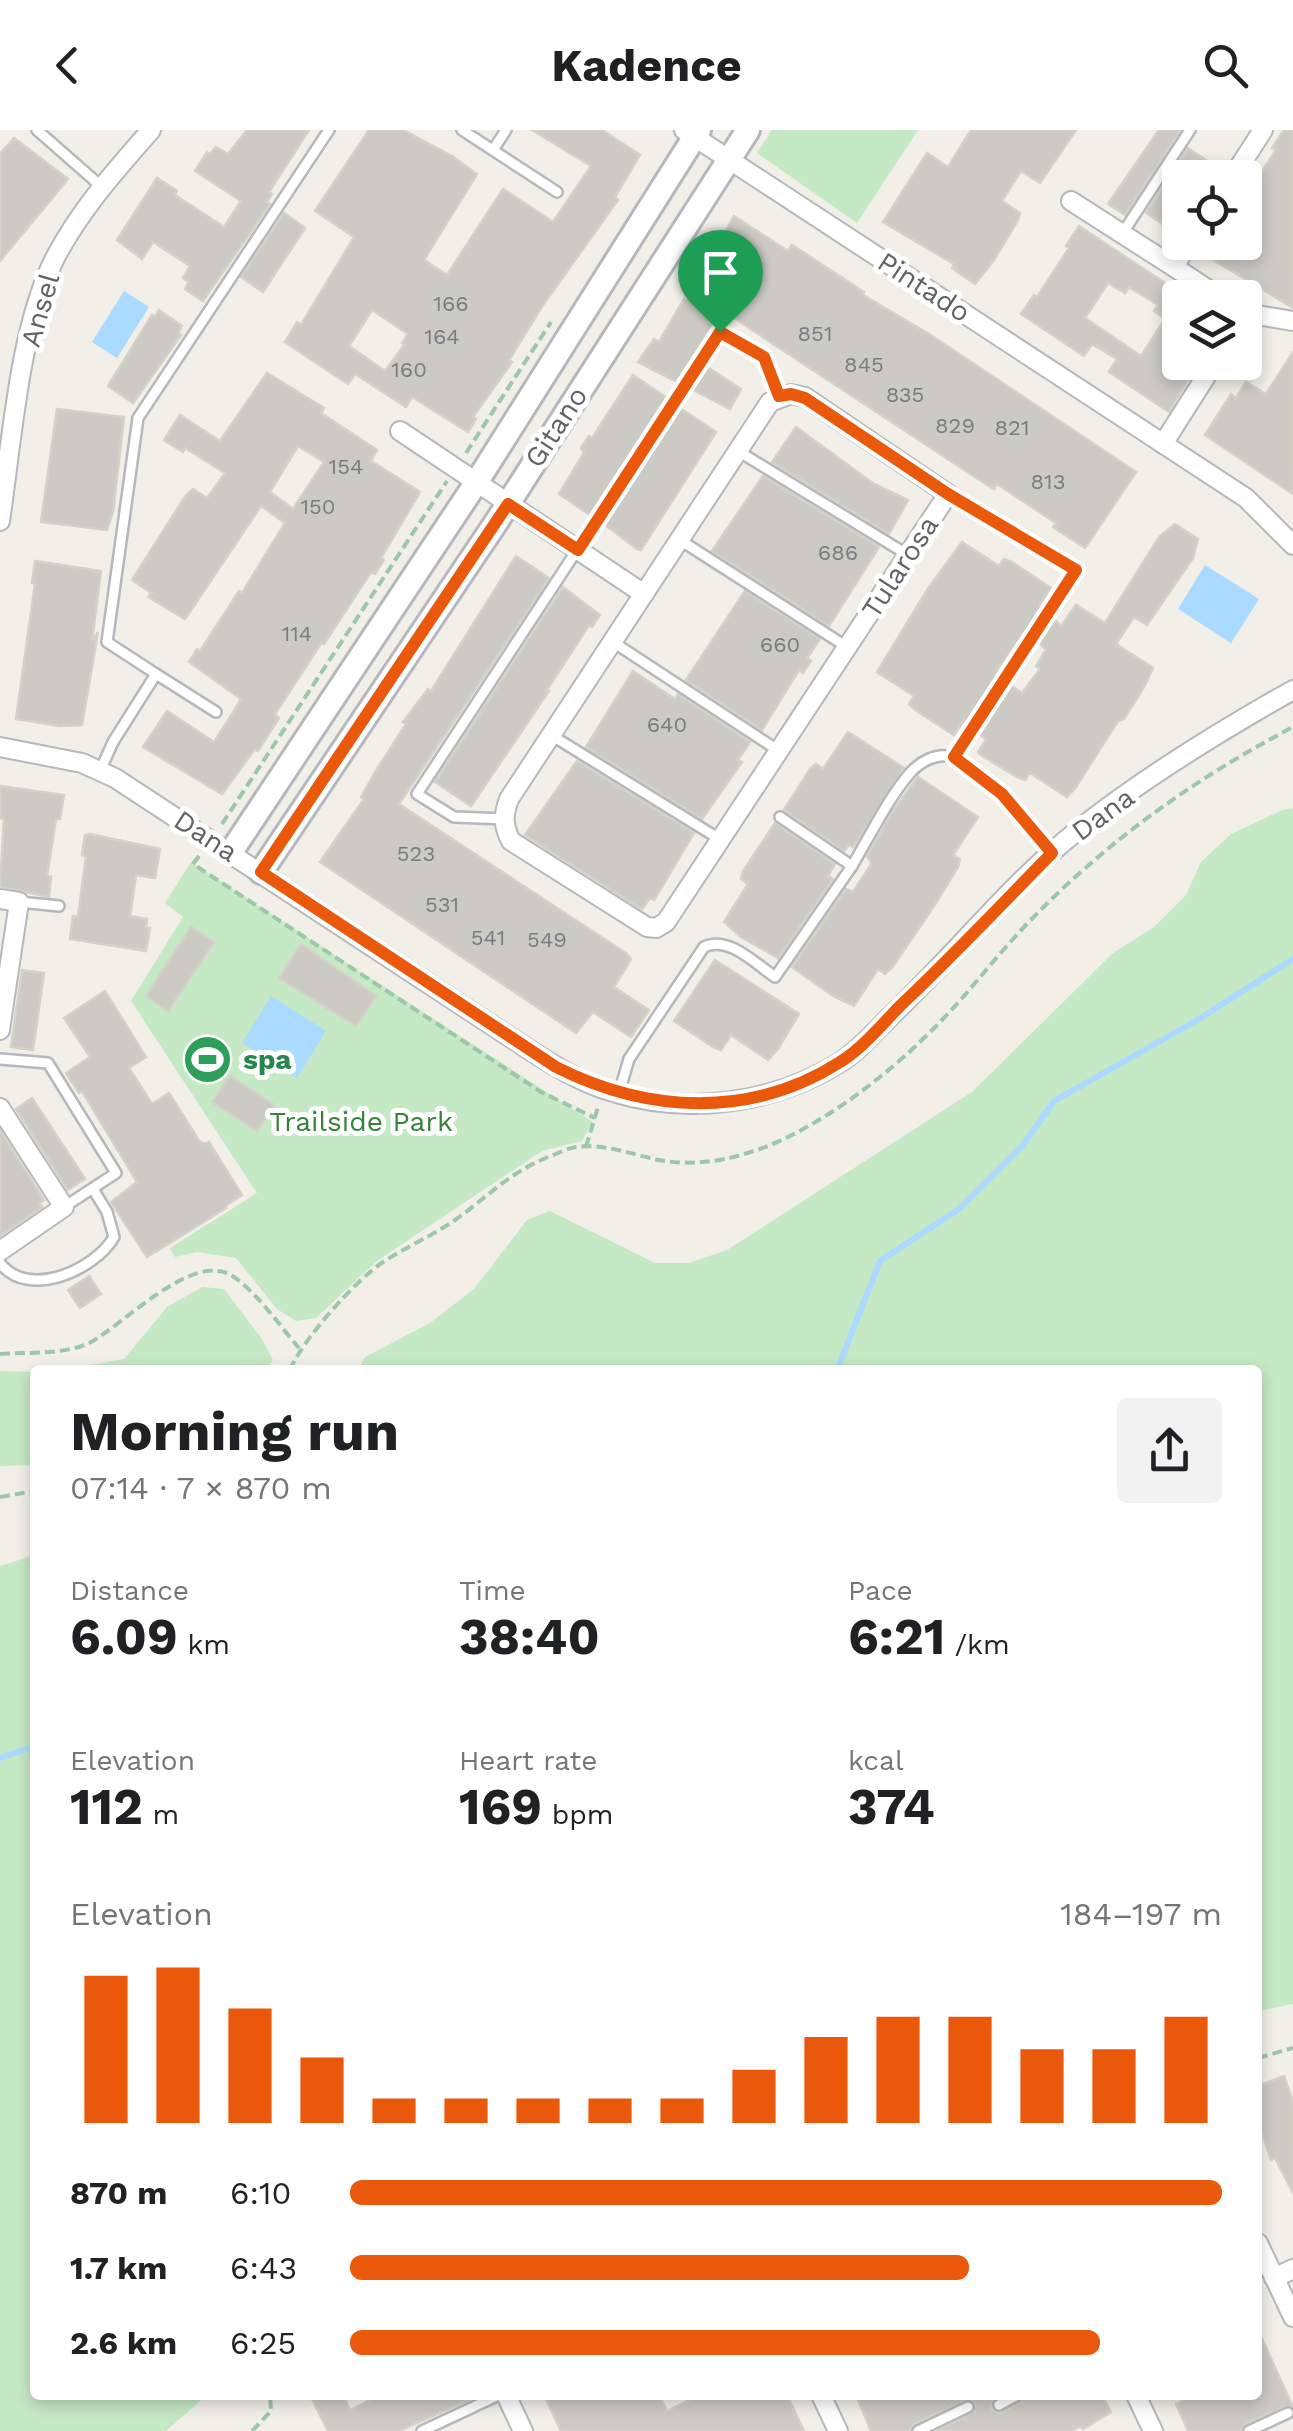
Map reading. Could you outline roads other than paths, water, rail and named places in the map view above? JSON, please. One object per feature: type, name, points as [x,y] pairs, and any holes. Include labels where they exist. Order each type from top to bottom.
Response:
[{"type":"street","name":"Ansel","points":[[0,520],[32,318],[55,258],[83,210],[152,130]]},
{"type":"street","name":"Gitano","points":[[261,872],[508,504],[748,130]]},
{"type":"street","points":[[1243,160],[1262,130]]},
{"type":"street","name":"Gitano","points":[[231,852],[476,483],[692,132]]},
{"type":"street","name":"Pintado","points":[[692,132],[1246,498],[1293,546]]},
{"type":"street","points":[[1071,200],[1194,280]]},
{"type":"street","points":[[1174,267],[1178,260]]},
{"type":"street","points":[[1262,316],[1293,321]]},
{"type":"street","points":[[1163,444],[1204,380]]},
{"type":"street","points":[[504,819],[509,799],[770,402],[779,396]]},
{"type":"street","name":"Tularosa","points":[[504,819],[511,841],[640,924],[656,928],[666,922],[948,494],[805,398],[779,396]]},
{"type":"street","points":[[400,431],[644,594]]},
{"type":"street","name":"Dana","points":[[0,747],[82,763],[100,771],[231,852],[556,1067],[611,1092],[670,1103],[726,1102],[784,1089],[839,1063],[1052,853],[1228,726],[1293,690]]},
{"type":"street","points":[[0,1030],[10,900]]},
{"type":"street","points":[[0,1108],[64,1207],[0,1250]]},
{"type":"street","points":[[1262,2252],[1293,2318]]},
{"type":"street","points":[[1274,2278],[1293,2269]]},
{"type":"street","points":[[505,2400],[523,2431]]},
{"type":"street","points":[[823,2400],[838,2431]]},
{"type":"street","points":[[1138,2400],[1153,2431]]},
{"type":"lane","points":[[37,130],[102,187]]},
{"type":"lane","points":[[216,712],[107,642],[138,418],[330,130]]},
{"type":"lane","points":[[462,130],[557,192]]},
{"type":"lane","points":[[493,150],[506,130]]},
{"type":"lane","points":[[1122,234],[1190,130]]},
{"type":"lane","points":[[504,819],[454,817],[417,794],[720,332],[764,357],[779,396]]},
{"type":"lane","points":[[738,451],[908,555]]},
{"type":"lane","points":[[948,494],[1076,570],[954,757]]},
{"type":"lane","points":[[680,540],[847,647]]},
{"type":"lane","points":[[613,642],[778,752]]},
{"type":"lane","points":[[100,771],[113,742],[156,674]]},
{"type":"lane","points":[[551,735],[720,840]]},
{"type":"lane","points":[[611,1092],[704,946],[724,943],[776,977],[910,773],[939,755],[954,757],[1002,794],[1052,853]]},
{"type":"lane","points":[[780,818],[852,866]]},
{"type":"lane","points":[[10,900],[58,906]]},
{"type":"lane","points":[[0,1059],[48,1063],[116,1173],[64,1207]]},
{"type":"lane","points":[[0,1264],[25,1280],[44,1282],[61,1277],[108,1248],[114,1237],[112,1226],[93,1189]]},
{"type":"lane","points":[[422,2431],[491,2400]]},
{"type":"lane","points":[[998,2405],[1008,2400]]},
{"type":"lane","points":[[918,2431],[968,2407]]},
{"type":"lane","points":[[1250,2431],[1288,2412]]},
{"type":"water","points":[[124,291],[149,307],[117,358],[92,342]]},
{"type":"water","points":[[1205,565],[1259,599],[1231,643],[1178,609]]},
{"type":"water","points":[[271,996],[326,1031],[297,1078],[242,1043]]},
{"type":"waterway","points":[[839,1365],[880,1261],[959,1209],[1023,1145],[1054,1101],[1194,1022],[1293,959]]},
{"type":"waterway","points":[[0,1758],[30,1748]]},
{"type":"place","name":"spa","points":[[208,1059]]},
{"type":"park label","name":"Trailside Park","points":[[361,1121]]}]
